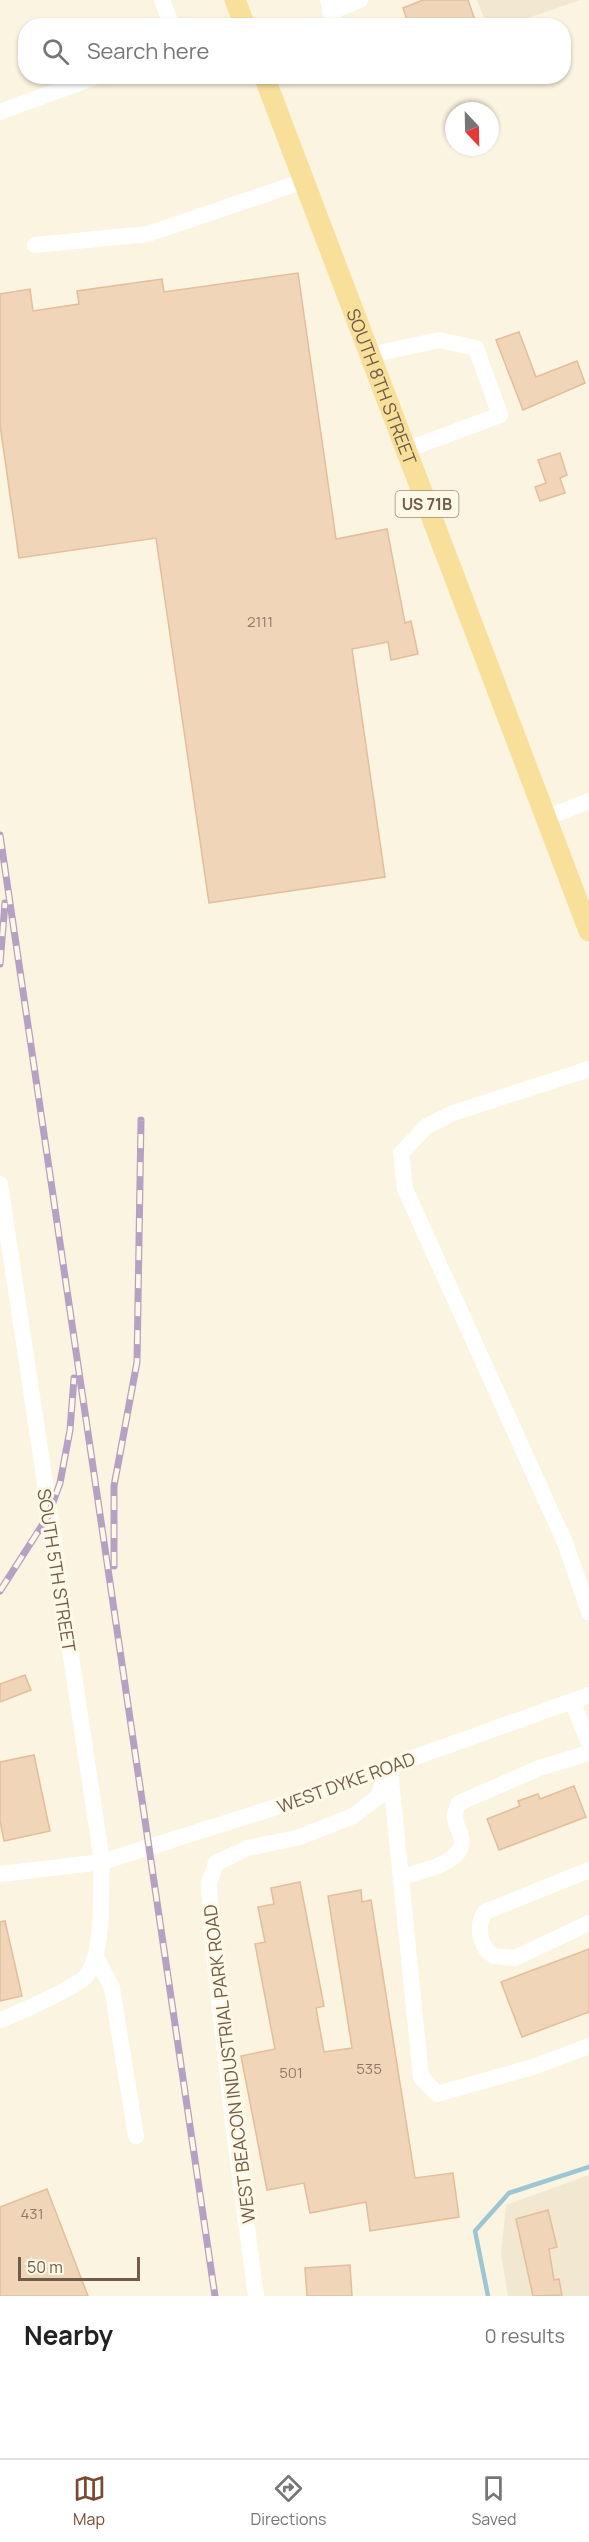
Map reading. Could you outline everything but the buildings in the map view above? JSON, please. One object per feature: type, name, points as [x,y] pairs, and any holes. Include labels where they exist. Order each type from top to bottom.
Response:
[{"type":"main road","points":[[235,0],[242,18]]},
{"type":"main road","name":"SOUTH 8TH STREET","points":[[267,84],[589,931]]},
{"type":"street","points":[[162,0],[169,18]]},
{"type":"street","points":[[331,12],[360,0]]},
{"type":"street","points":[[0,112],[77,84]]},
{"type":"street","points":[[35,245],[148,234],[304,181]]},
{"type":"street","points":[[370,355],[439,340],[476,348],[500,415],[406,450]]},
{"type":"street","points":[[546,818],[589,801]]},
{"type":"street","points":[[589,1069],[453,1113],[428,1126],[401,1153],[405,1189],[566,1545],[589,1612]]},
{"type":"street","name":"SOUTH 5TH STREET","points":[[0,1187],[102,1862],[96,1957]]},
{"type":"street","name":"WEST DYKE ROAD","points":[[0,1874],[102,1862],[273,1808],[589,1695]]},
{"type":"street","points":[[572,1701],[589,1743]]},
{"type":"street","points":[[400,1877],[453,1860],[461,1848],[462,1836],[454,1821],[454,1811],[459,1803],[539,1768],[589,1753]]},
{"type":"street","points":[[389,1766],[421,2078],[437,2094],[532,2067],[589,2046]]},
{"type":"street","name":"WEST BEACON INDUSTRIAL PARK ROAD","points":[[256,2296],[219,2009],[209,1883],[216,1863],[248,1848],[300,1838],[353,1816],[378,1797],[389,1766]]},
{"type":"street","points":[[589,1870],[485,1912],[480,1920],[481,1939],[494,1956],[515,1958],[589,1923]]},
{"type":"street","points":[[0,2020],[19,2013],[85,1977],[96,1957]]},
{"type":"street","points":[[96,1957],[112,1988],[136,2136]]},
{"type":"shaded area","points":[[477,0],[580,0],[527,18],[484,18]]},
{"type":"shaded area","points":[[589,2175],[589,2296],[508,2296],[501,2254],[506,2205]]},
{"type":"waterway","points":[[488,2296],[475,2231],[509,2193],[589,2167]]},
{"type":"railway","points":[[0,835],[215,2296]]},
{"type":"railway","points":[[0,964],[5,903]]},
{"type":"railway","points":[[114,1566],[114,1486],[137,1362],[141,1120]]},
{"type":"railway","points":[[0,1591],[48,1516],[60,1483],[70,1430],[74,1378]]}]
